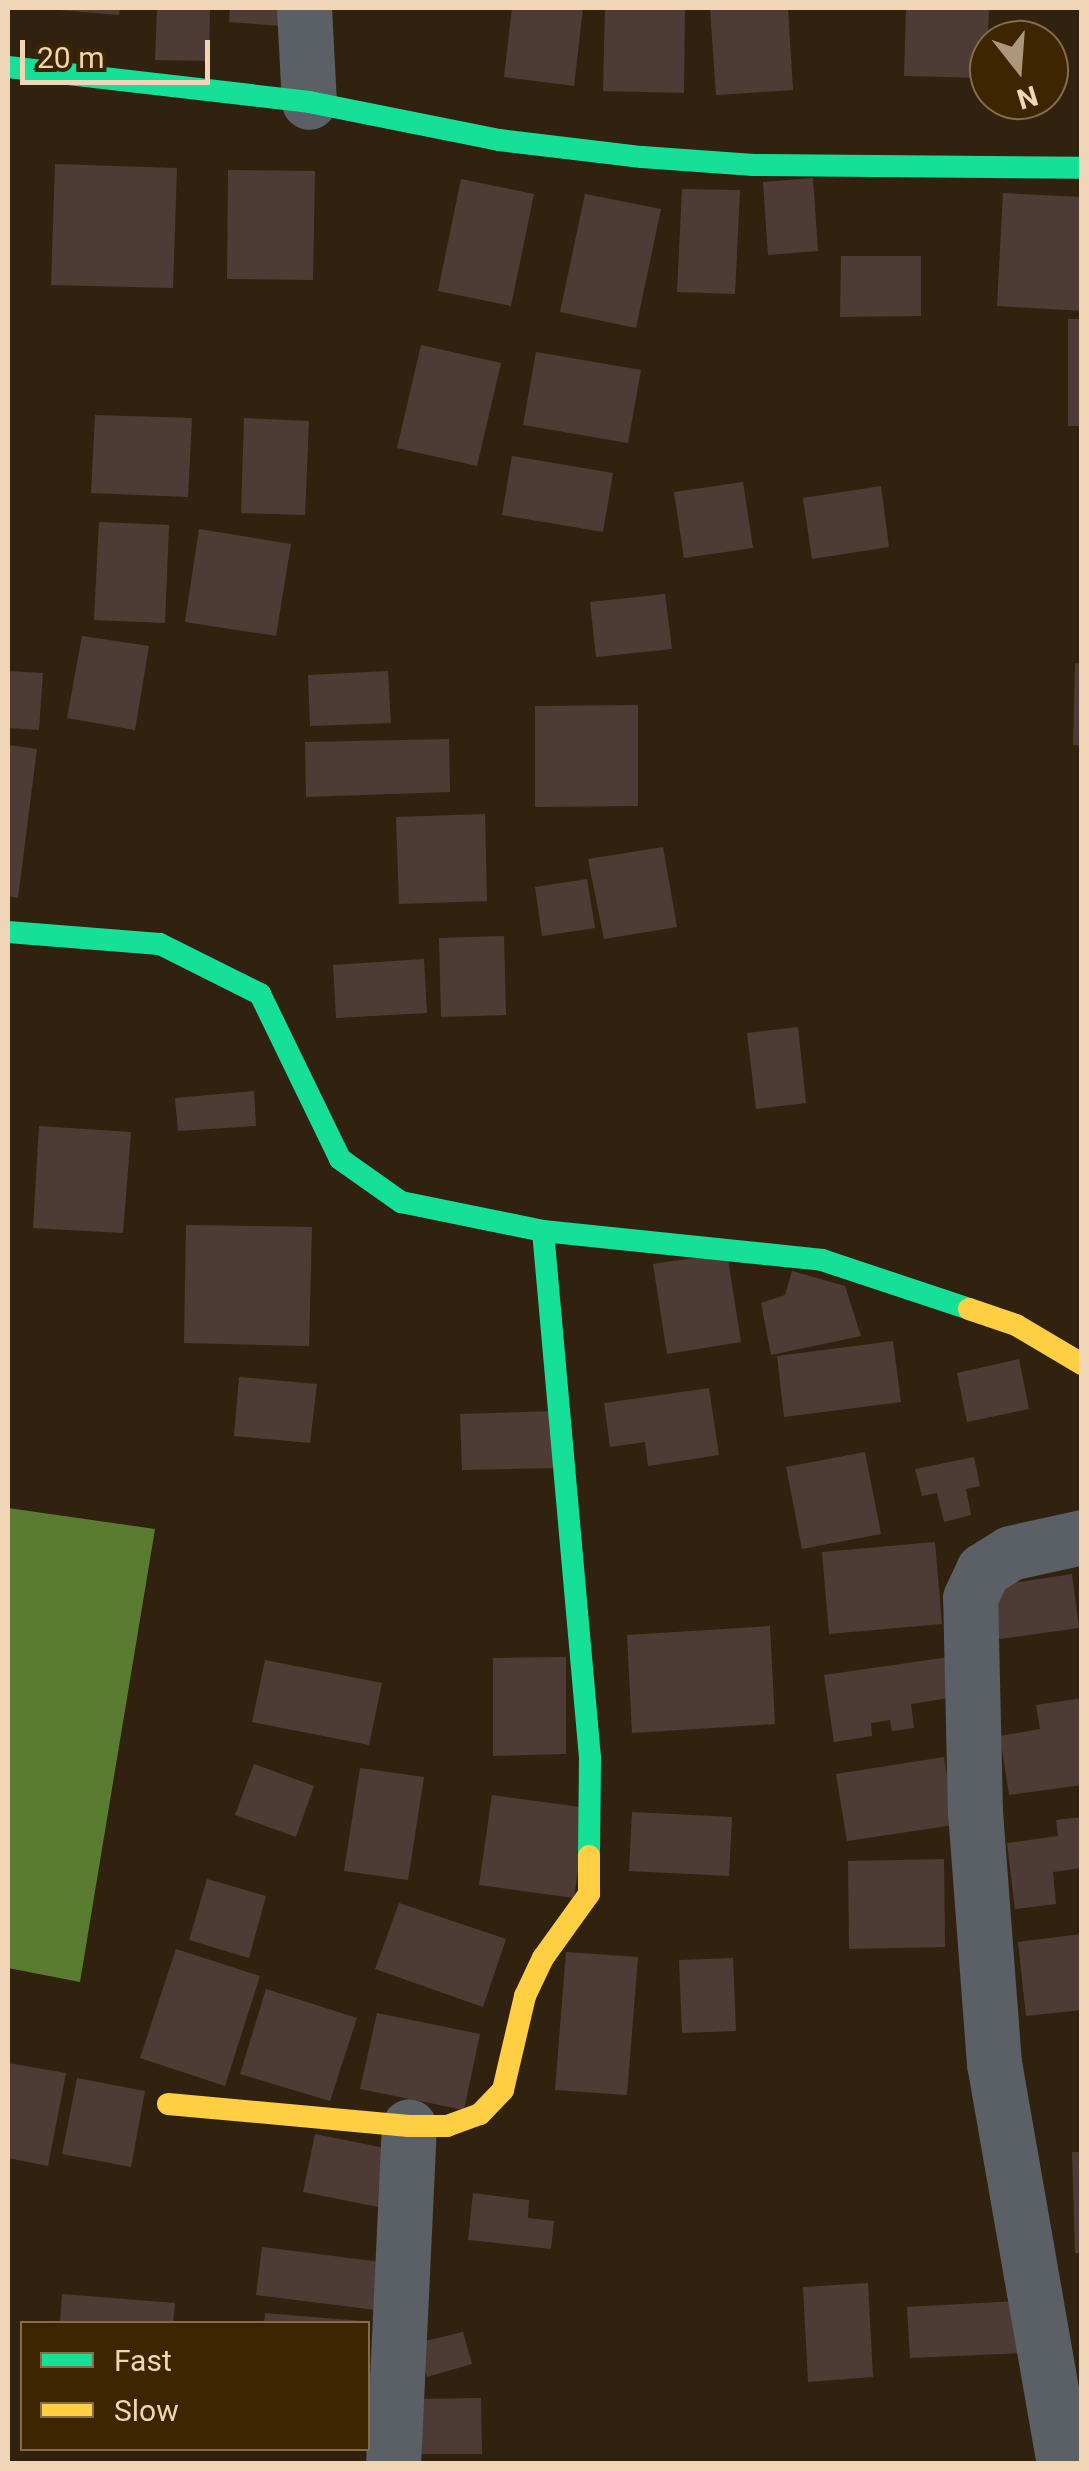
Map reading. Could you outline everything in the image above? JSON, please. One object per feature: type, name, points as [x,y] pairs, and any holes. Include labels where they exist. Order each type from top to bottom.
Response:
[{"type":"street","points":[[304,8],[309,102]]},
{"type":"street","points":[[8,67],[309,102],[499,140],[642,157],[754,165],[1082,168]]},
{"type":"street","points":[[8,932],[160,944],[260,994],[340,1159],[400,1202],[543,1231],[822,1260],[1016,1325],[1082,1364]]},
{"type":"street","points":[[168,2104],[409,2126],[447,2126],[480,2114],[503,2090],[525,1996],[543,1958],[589,1894],[590,1758],[543,1231]]},
{"type":"street","points":[[1064,2464],[994,2064],[975,1812],[970,1598],[983,1570],[1010,1553],[1082,1537]]},
{"type":"street","points":[[392,2464],[409,2126]]},
{"type":"shaded area","points":[[8,1508],[155,1529],[80,1982],[8,1968]]},
{"type":"building","points":[[35,8],[120,8],[119,15]]},
{"type":"building","points":[[157,8],[210,8],[209,61],[155,60]]},
{"type":"building","points":[[230,8],[283,8],[282,26],[229,22]]},
{"type":"building","points":[[512,8],[583,8],[574,86],[504,77]]},
{"type":"building","points":[[605,8],[685,8],[684,93],[603,91]]},
{"type":"building","points":[[710,8],[788,8],[793,90],[716,95]]},
{"type":"building","points":[[906,8],[989,8],[988,20],[969,20],[969,78],[904,76]]},
{"type":"building","points":[[55,164],[177,168],[173,288],[51,285]]},
{"type":"building","points":[[228,170],[315,171],[313,280],[227,279]]},
{"type":"building","points":[[813,178],[818,251],[768,255],[763,182]]},
{"type":"building","points":[[461,179],[534,194],[511,306],[438,291]]},
{"type":"building","points":[[682,189],[740,190],[735,294],[677,292]]},
{"type":"building","points":[[1003,193],[1082,197],[1082,311],[997,306]]},
{"type":"building","points":[[585,194],[661,209],[636,328],[560,312]]},
{"type":"building","points":[[841,256],[921,256],[921,316],[840,317]]},
{"type":"building","points":[[1068,319],[1082,319],[1082,426],[1068,426]]},
{"type":"building","points":[[421,345],[501,363],[477,466],[397,448]]},
{"type":"building","points":[[536,352],[641,370],[628,443],[523,425]]},
{"type":"building","points":[[95,415],[192,418],[188,497],[91,493]]},
{"type":"building","points":[[244,418],[309,421],[305,515],[241,513]]},
{"type":"building","points":[[512,456],[613,473],[603,532],[502,515]]},
{"type":"building","points":[[743,482],[753,548],[684,558],[674,492]]},
{"type":"building","points":[[881,486],[889,547],[812,559],[803,498]]},
{"type":"building","points":[[99,522],[169,525],[165,623],[94,620]]},
{"type":"building","points":[[199,529],[291,544],[276,636],[185,622]]},
{"type":"building","points":[[665,594],[672,649],[596,657],[590,602]]},
{"type":"building","points":[[82,636],[149,646],[135,730],[67,718]]},
{"type":"building","points":[[1075,663],[1082,664],[1082,746],[1073,745]]},
{"type":"building","points":[[8,671],[43,673],[39,730],[8,728]]},
{"type":"building","points":[[388,671],[391,723],[310,726],[308,675]]},
{"type":"building","points":[[638,705],[638,806],[535,807],[535,706]]},
{"type":"building","points":[[449,739],[450,792],[306,797],[305,742]]},
{"type":"building","points":[[8,745],[37,749],[18,898],[8,896]]},
{"type":"building","points":[[485,814],[487,901],[399,904],[396,817]]},
{"type":"building","points":[[663,847],[677,927],[604,939],[588,859]]},
{"type":"building","points":[[587,879],[595,928],[542,936],[535,887]]},
{"type":"building","points":[[504,936],[506,1015],[441,1017],[439,938]]},
{"type":"building","points":[[424,959],[427,1013],[336,1018],[333,965]]},
{"type":"building","points":[[798,1027],[806,1103],[756,1109],[747,1033]]},
{"type":"building","points":[[254,1091],[256,1126],[178,1131],[175,1098]]},
{"type":"building","points":[[39,1126],[131,1132],[123,1233],[33,1228]]},
{"type":"building","points":[[186,1225],[312,1227],[309,1346],[184,1343]]},
{"type":"building","points":[[727,1253],[741,1342],[667,1354],[653,1264]]},
{"type":"building","points":[[792,1271],[845,1286],[861,1336],[771,1355],[761,1303],[785,1295]]},
{"type":"building","points":[[893,1341],[901,1402],[784,1417],[777,1356]]},
{"type":"building","points":[[1019,1359],[1029,1409],[967,1422],[957,1373]]},
{"type":"building","points":[[239,1377],[317,1384],[310,1443],[234,1436]]},
{"type":"building","points":[[709,1388],[719,1455],[648,1466],[645,1442],[610,1447],[604,1403]]},
{"type":"building","points":[[554,1411],[556,1468],[462,1470],[460,1414]]},
{"type":"building","points":[[865,1452],[881,1534],[802,1549],[786,1467]]},
{"type":"building","points":[[974,1457],[980,1486],[966,1489],[971,1515],[944,1522],[937,1493],[922,1496],[915,1469]]},
{"type":"building","points":[[935,1542],[942,1624],[829,1634],[822,1552]]},
{"type":"building","points":[[1072,1574],[1079,1628],[999,1639],[992,1586]]},
{"type":"building","points":[[770,1626],[775,1724],[632,1733],[627,1635]]},
{"type":"building","points":[[566,1657],[566,1754],[493,1756],[493,1658]]},
{"type":"building","points":[[949,1657],[955,1697],[911,1704],[914,1728],[892,1731],[890,1720],[871,1723],[872,1736],[834,1742],[824,1675]]},
{"type":"building","points":[[265,1660],[382,1683],[369,1745],[252,1722]]},
{"type":"building","points":[[1082,1698],[1082,1785],[1009,1795],[1000,1736],[1040,1729],[1036,1705]]},
{"type":"building","points":[[944,1757],[954,1825],[847,1841],[836,1774]]},
{"type":"building","points":[[254,1764],[314,1786],[296,1837],[235,1815]]},
{"type":"building","points":[[360,1768],[424,1777],[408,1880],[344,1871]]},
{"type":"building","points":[[492,1795],[587,1808],[574,1898],[479,1885]]},
{"type":"building","points":[[632,1812],[732,1817],[729,1876],[629,1871]]},
{"type":"building","points":[[1082,1817],[1082,1868],[1053,1872],[1056,1904],[1015,1909],[1007,1843],[1058,1836],[1056,1820]]},
{"type":"building","points":[[944,1859],[945,1947],[849,1949],[848,1861]]},
{"type":"building","points":[[207,1879],[266,1896],[249,1958],[189,1940]]},
{"type":"building","points":[[399,1903],[506,1939],[483,2007],[375,1969]]},
{"type":"building","points":[[1082,1934],[1082,2010],[1026,2016],[1018,1942]]},
{"type":"building","points":[[176,1949],[260,1976],[225,2086],[140,2058]]},
{"type":"building","points":[[566,1952],[638,1957],[627,2095],[555,2090]]},
{"type":"building","points":[[733,1958],[736,2031],[682,2033],[679,1960]]},
{"type":"building","points":[[266,1989],[357,2018],[330,2101],[240,2074]]},
{"type":"building","points":[[377,2013],[480,2034],[464,2110],[360,2089]]},
{"type":"building","points":[[8,2063],[66,2073],[48,2166],[8,2158]]},
{"type":"building","points":[[77,2078],[145,2091],[131,2167],[62,2154]]},
{"type":"building","points":[[315,2134],[400,2151],[388,2209],[303,2192]]},
{"type":"building","points":[[1072,2152],[1082,2152],[1082,2253],[1075,2253]]},
{"type":"building","points":[[473,2193],[529,2200],[528,2218],[554,2221],[551,2249],[468,2240]]},
{"type":"building","points":[[262,2247],[381,2262],[376,2310],[256,2295]]},
{"type":"building","points":[[868,2283],[873,2377],[808,2382],[803,2287]]},
{"type":"building","points":[[62,2294],[175,2303],[173,2321],[60,2321]]},
{"type":"building","points":[[1018,2301],[1021,2353],[910,2358],[907,2307]]},
{"type":"building","points":[[265,2313],[362,2321],[264,2321]]},
{"type":"building","points":[[463,2332],[472,2364],[427,2377],[417,2343]]},
{"type":"building","points":[[481,2398],[482,2454],[420,2454],[420,2399]]},
{"type":"traffic: fast","points":[[8,67],[309,102],[499,140],[642,157],[754,165],[1082,168]]},
{"type":"traffic: fast","points":[[8,932],[160,944],[260,994],[340,1159],[401,1202],[543,1231],[822,1260],[969,1309]]},
{"type":"traffic: fast","points":[[543,1231],[590,1758],[589,1856]]},
{"type":"traffic: slow","points":[[969,1309],[1016,1325],[1082,1364]]},
{"type":"traffic: slow","points":[[168,2104],[409,2126],[447,2126],[480,2114],[503,2090],[525,1996],[543,1958],[589,1894],[589,1856]]}]
